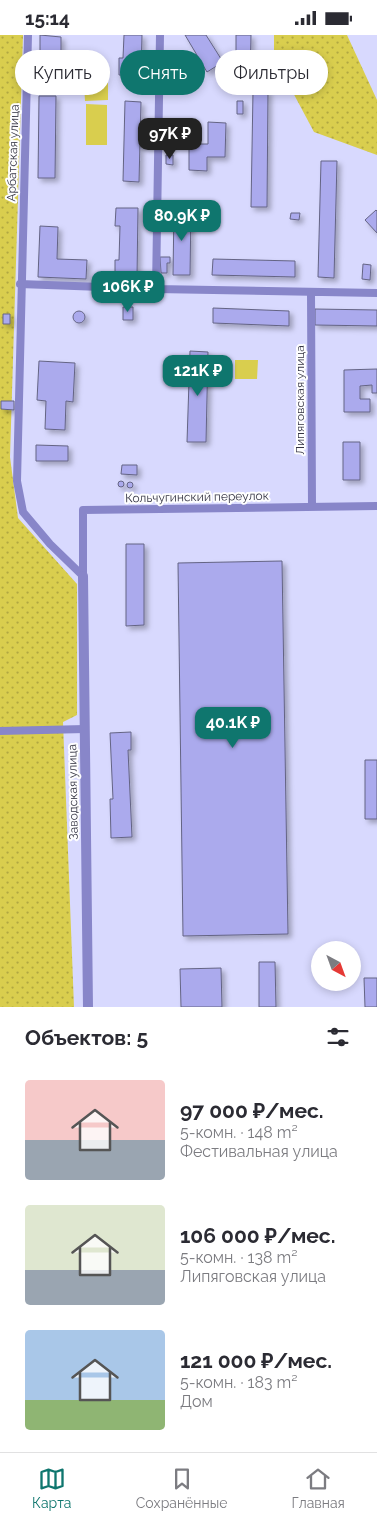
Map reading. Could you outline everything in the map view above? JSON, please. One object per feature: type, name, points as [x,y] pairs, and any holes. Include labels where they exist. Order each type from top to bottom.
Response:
[{"type":"street","name":"Арбатская улица","points":[[28,35],[20,284],[17,481],[23,512],[50,543],[84,576]]},
{"type":"street","points":[[156,289],[160,35]]},
{"type":"street","points":[[20,284],[156,289],[377,293]]},
{"type":"street","name":"Липяговская улица","points":[[311,292],[312,507]]},
{"type":"street","name":"Кольчугинский переулок","points":[[84,576],[83,510],[377,507]]},
{"type":"street","name":"Заводская улица","points":[[84,576],[88,1007]]},
{"type":"street","points":[[0,731],[85,729]]},
{"type":"shaded area","points":[[0,35],[23,35],[23,50],[15,50],[15,95],[21,95],[10,457],[18,518],[77,584],[77,715],[63,722],[74,1007],[0,1007]]},
{"type":"shaded area","points":[[274,35],[347,35],[377,100],[377,155],[314,132],[294,95],[328,95],[328,50],[274,50]]},
{"type":"shaded area","points":[[85,95],[108,95],[108,100],[85,101]]},
{"type":"shaded area","points":[[86,104],[107,105],[107,145],[86,145]]},
{"type":"shaded area","points":[[235,360],[258,360],[257,379],[235,379]]},
{"type":"building","points":[[40,35],[61,37],[61,50],[40,50]]},
{"type":"building","points":[[124,35],[142,35],[142,50],[123,50]]},
{"type":"building","points":[[185,35],[206,35],[215,50],[215,67],[207,72],[205,69],[205,50],[194,50]]},
{"type":"building","points":[[236,35],[251,35],[251,50],[236,50]]},
{"type":"building","points":[[120,58],[120,75],[119,75]]},
{"type":"building","points":[[253,95],[268,95],[267,207],[251,207]]},
{"type":"building","points":[[39,96],[56,96],[55,178],[38,178]]},
{"type":"building","points":[[125,101],[141,102],[139,182],[123,181]]},
{"type":"building","points":[[237,101],[243,101],[243,114],[237,114]]},
{"type":"building","points":[[208,122],[226,123],[225,157],[207,157],[207,171],[189,170],[189,144],[208,144]]},
{"type":"building","points":[[166,155],[173,155],[173,165],[166,164]]},
{"type":"building","points":[[321,161],[337,161],[334,278],[318,277]]},
{"type":"building","points":[[116,208],[138,208],[137,277],[115,277],[115,260],[119,260],[120,226],[115,226]]},
{"type":"building","points":[[174,210],[191,210],[190,275],[173,275]]},
{"type":"building","points":[[377,211],[377,233],[365,220]]},
{"type":"building","points":[[291,213],[300,213],[299,220],[290,219]]},
{"type":"building","points":[[40,226],[58,227],[57,259],[87,260],[86,279],[38,277]]},
{"type":"building","points":[[160,257],[170,257],[170,263],[167,263],[167,273],[161,273]]},
{"type":"building","points":[[213,259],[295,261],[295,277],[212,275]]},
{"type":"building","points":[[363,264],[371,265],[370,280],[362,279]]},
{"type":"building","points":[[123,307],[133,307],[133,320],[123,320]]},
{"type":"building","points":[[213,308],[289,311],[289,326],[213,323]]},
{"type":"building","points":[[315,309],[377,310],[377,326],[315,325]]},
{"type":"building","points":[[77,311],[81,311],[85,317],[81,323],[77,323],[73,319],[73,315]]},
{"type":"building","points":[[3,314],[10,314],[10,324],[3,324]]},
{"type":"building","points":[[190,351],[208,352],[206,442],[187,442]]},
{"type":"building","points":[[39,361],[75,363],[73,402],[66,401],[65,430],[45,429],[46,401],[37,400]]},
{"type":"building","points":[[377,369],[377,393],[372,393],[372,385],[360,386],[360,399],[370,399],[370,412],[344,412],[344,370]]},
{"type":"building","points":[[1,401],[14,401],[14,410],[1,409]]},
{"type":"building","points":[[343,442],[360,442],[360,480],[343,480]]},
{"type":"building","points":[[36,445],[68,446],[68,461],[36,461]]},
{"type":"building","points":[[122,465],[137,465],[137,475],[121,474]]},
{"type":"building","points":[[121,481],[124,484],[121,487],[118,484]]},
{"type":"building","points":[[130,482],[133,485],[130,488],[127,485]]},
{"type":"building","points":[[126,544],[144,544],[144,625],[126,626]]},
{"type":"building","points":[[282,561],[288,934],[183,936],[178,563]]},
{"type":"building","points":[[131,732],[131,750],[128,750],[132,837],[111,838],[110,799],[113,799],[110,733]]},
{"type":"building","points":[[365,760],[377,760],[377,819],[365,819]]},
{"type":"building","points":[[259,962],[275,962],[276,1007],[259,1007]]},
{"type":"building","points":[[221,968],[222,1007],[181,1007],[180,969]]},
{"type":"building","points":[[364,978],[377,978],[377,1007],[365,1007]]}]
